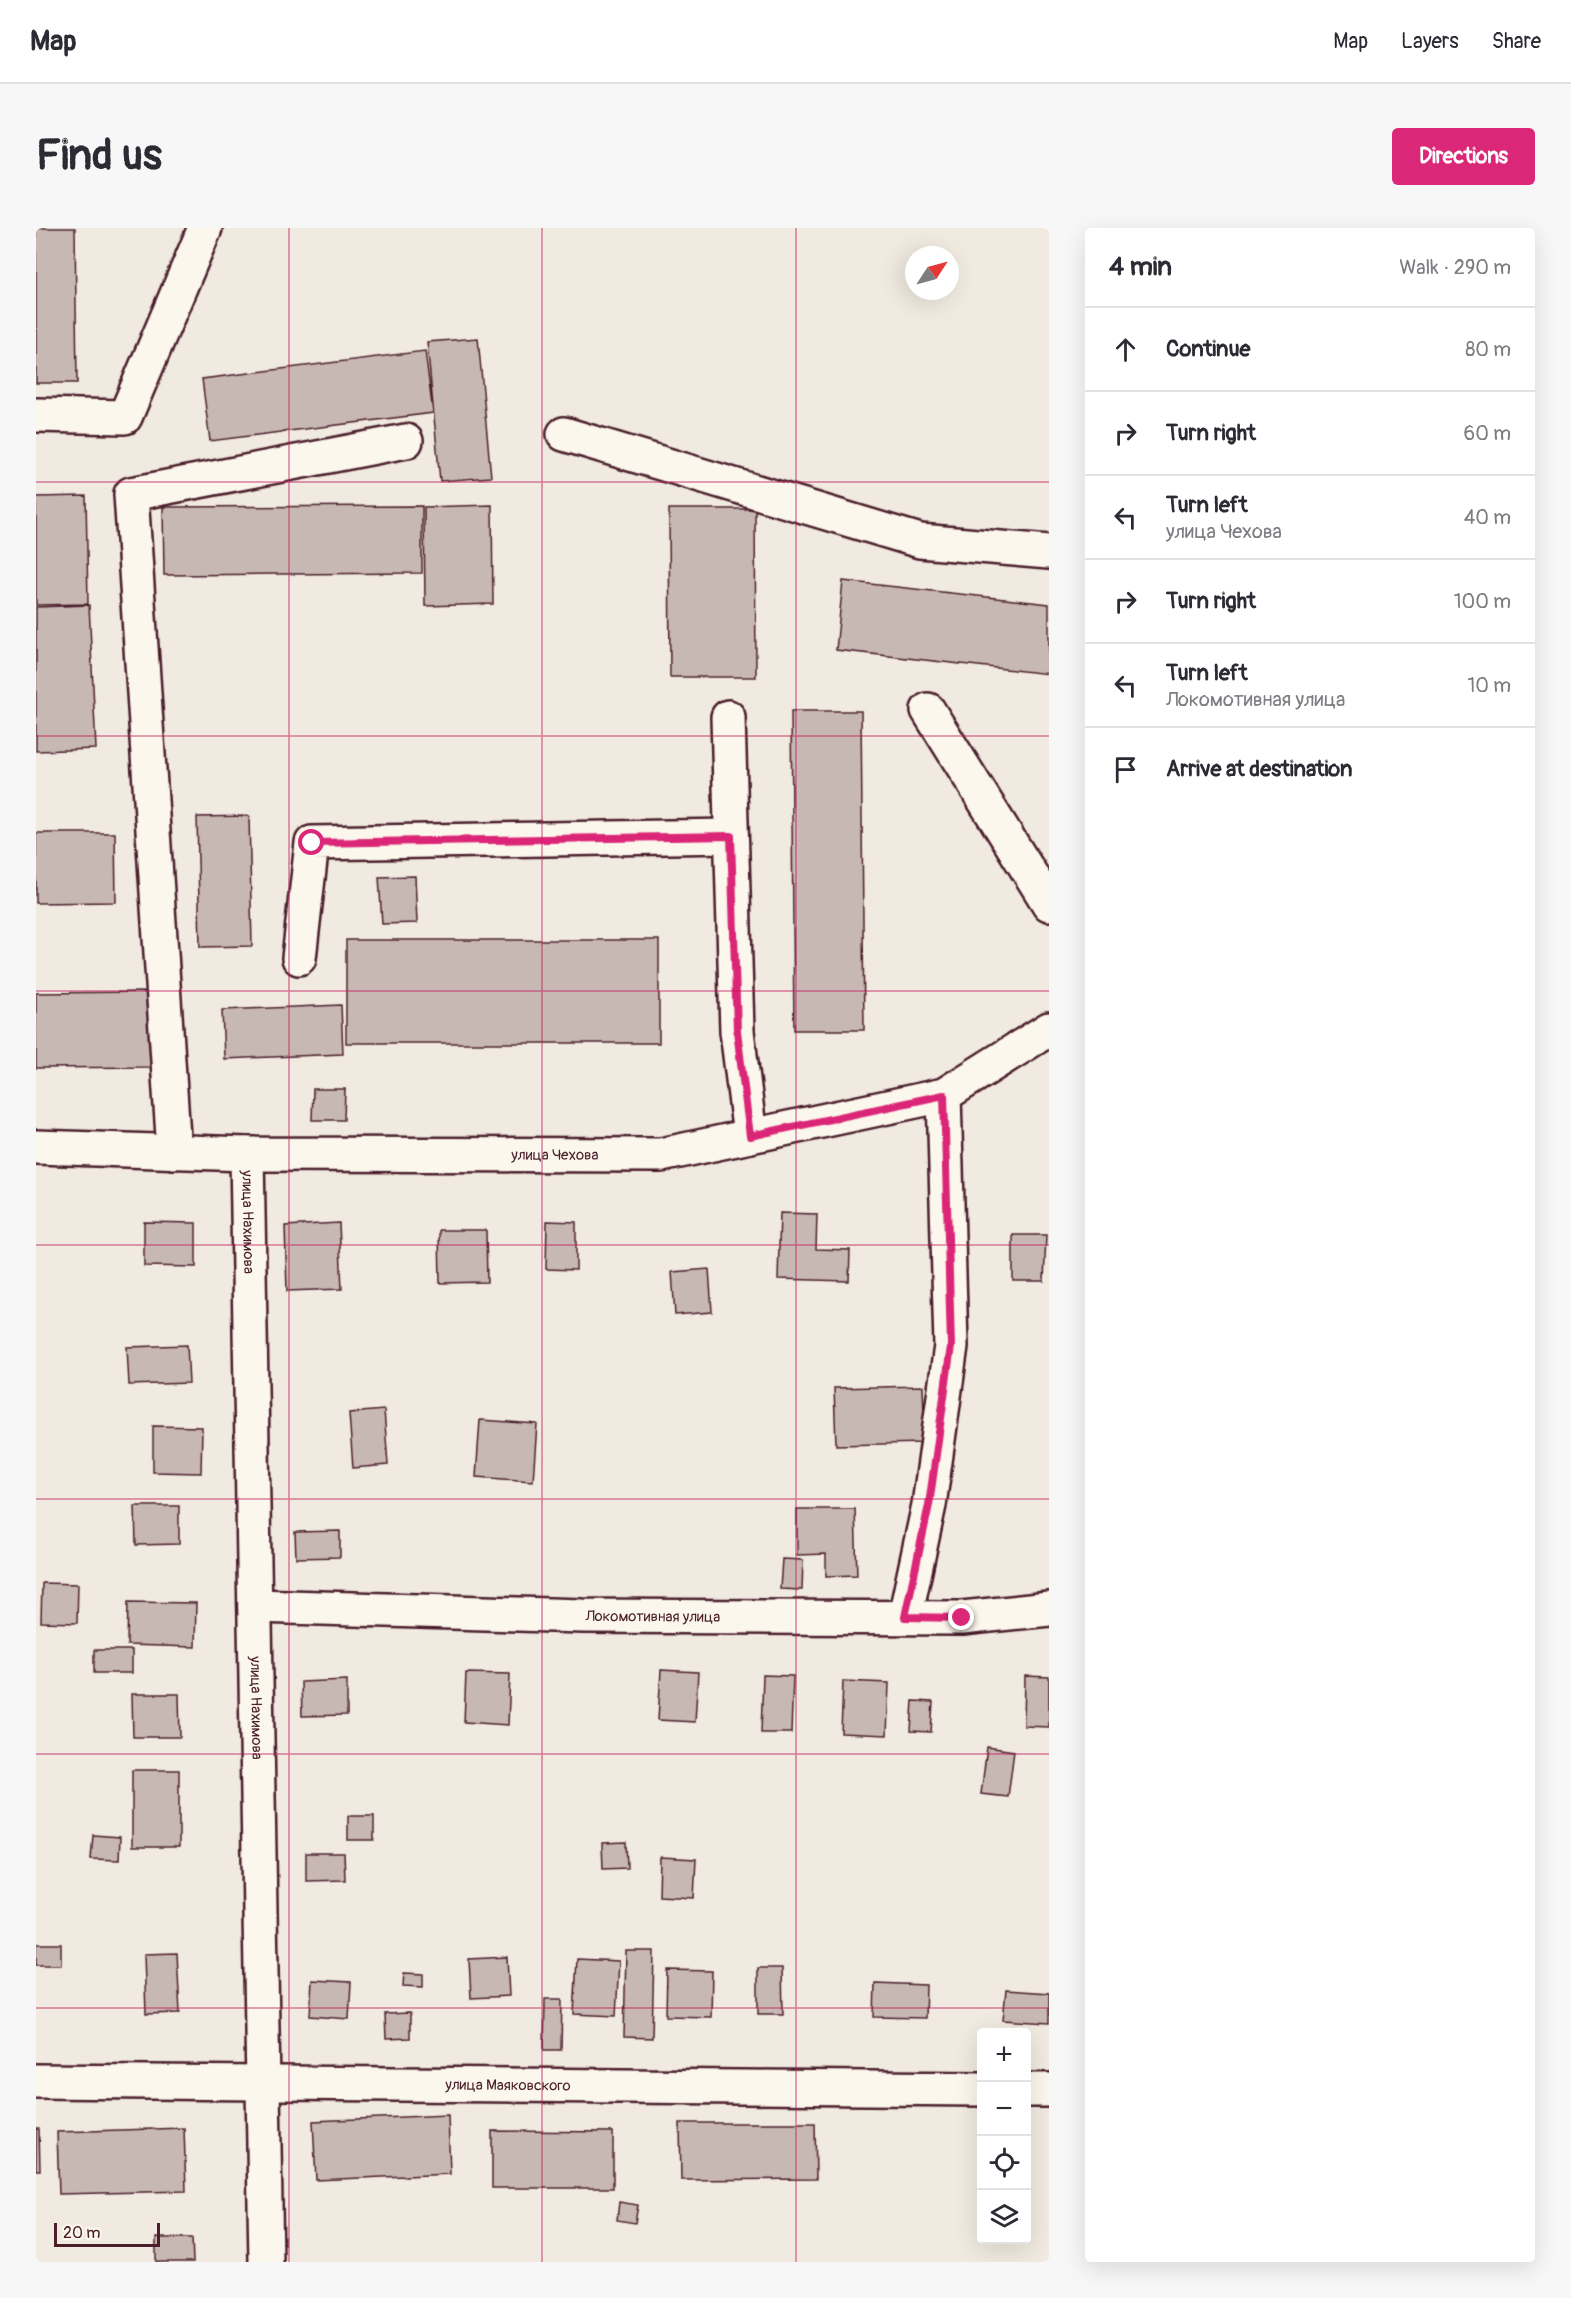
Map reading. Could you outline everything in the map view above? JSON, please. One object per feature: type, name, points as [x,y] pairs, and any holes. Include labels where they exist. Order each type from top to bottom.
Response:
[{"type":"street","points":[[36,415],[125,417],[205,228]]},
{"type":"street","points":[[564,434],[920,541],[1049,552]]},
{"type":"street","points":[[174,1152],[131,494],[406,441]]},
{"type":"street","points":[[928,710],[1049,904]]},
{"type":"street","points":[[728,717],[737,1031],[750,1136]]},
{"type":"street","points":[[298,958],[312,843],[731,836]]},
{"type":"street","name":"улица Чехова","points":[[36,1147],[247,1154],[661,1155],[944,1095],[1049,1029]]},
{"type":"street","points":[[905,1617],[929,1505],[951,1346],[944,1095]]},
{"type":"street","name":"улица Нахимова","points":[[247,1154],[266,2262]]},
{"type":"street","name":"Локомотивная улица","points":[[255,1606],[583,1616],[962,1618],[1049,1609]]},
{"type":"street","name":"улица Маяковского","points":[[36,2082],[977,2089]]},
{"type":"street","points":[[1031,2090],[1049,2090]]},
{"type":"building","points":[[36,228],[75,228],[77,383],[36,383]]},
{"type":"building","points":[[478,338],[491,477],[440,481],[427,342]]},
{"type":"building","points":[[425,351],[433,413],[210,441],[202,379]]},
{"type":"building","points":[[86,496],[88,604],[36,605],[36,497]]},
{"type":"building","points":[[492,505],[493,604],[425,606],[424,507]]},
{"type":"building","points":[[422,506],[422,573],[164,575],[163,507]]},
{"type":"building","points":[[669,509],[755,509],[756,677],[670,677]]},
{"type":"building","points":[[843,581],[1049,604],[1049,674],[836,650]]},
{"type":"building","points":[[89,605],[96,749],[36,751],[36,607]]},
{"type":"building","points":[[791,711],[861,711],[864,1030],[794,1030]]},
{"type":"building","points":[[249,816],[252,946],[200,947],[197,817]]},
{"type":"building","points":[[36,833],[115,833],[116,902],[36,903]]},
{"type":"building","points":[[415,876],[417,923],[382,924],[379,877]]},
{"type":"building","points":[[346,940],[659,940],[659,1043],[346,1043]]},
{"type":"building","points":[[150,992],[150,1067],[36,1068],[36,993]]},
{"type":"building","points":[[341,1005],[343,1054],[224,1059],[222,1010]]},
{"type":"building","points":[[313,1089],[345,1089],[344,1120],[312,1120]]},
{"type":"building","points":[[780,1213],[817,1214],[816,1249],[850,1250],[849,1281],[778,1279]]},
{"type":"building","points":[[547,1221],[576,1222],[576,1270],[546,1269]]},
{"type":"building","points":[[144,1222],[196,1223],[196,1267],[144,1266]]},
{"type":"building","points":[[339,1223],[342,1289],[287,1291],[285,1226]]},
{"type":"building","points":[[439,1230],[486,1230],[487,1282],[440,1283]]},
{"type":"building","points":[[1013,1235],[1046,1235],[1044,1281],[1013,1281]]},
{"type":"building","points":[[709,1269],[712,1312],[675,1315],[672,1272]]},
{"type":"building","points":[[187,1345],[189,1383],[129,1385],[127,1347]]},
{"type":"building","points":[[923,1386],[925,1443],[836,1445],[834,1388]]},
{"type":"building","points":[[384,1410],[388,1465],[353,1468],[349,1413]]},
{"type":"building","points":[[480,1420],[537,1424],[533,1481],[476,1477]]},
{"type":"building","points":[[153,1426],[202,1427],[201,1473],[153,1472]]},
{"type":"building","points":[[135,1506],[179,1506],[179,1544],[136,1545]]},
{"type":"building","points":[[797,1509],[855,1509],[857,1575],[826,1576],[826,1554],[797,1555]]},
{"type":"building","points":[[340,1531],[340,1557],[296,1558],[295,1532]]},
{"type":"building","points":[[782,1559],[803,1560],[802,1590],[780,1589]]},
{"type":"building","points":[[42,1583],[78,1584],[77,1623],[41,1622]]},
{"type":"building","points":[[128,1602],[196,1603],[195,1647],[127,1645]]},
{"type":"building","points":[[94,1650],[132,1650],[132,1673],[94,1673]]},
{"type":"building","points":[[661,1670],[698,1672],[695,1722],[658,1720]]},
{"type":"building","points":[[466,1673],[510,1674],[508,1725],[464,1722]]},
{"type":"building","points":[[763,1675],[793,1676],[791,1733],[761,1733]]},
{"type":"building","points":[[1025,1676],[1049,1677],[1049,1727],[1024,1726]]},
{"type":"building","points":[[347,1680],[347,1715],[302,1716],[301,1682]]},
{"type":"building","points":[[843,1681],[889,1683],[887,1735],[841,1733]]},
{"type":"building","points":[[132,1694],[179,1694],[180,1737],[133,1737]]},
{"type":"building","points":[[913,1701],[933,1702],[931,1732],[911,1731]]},
{"type":"building","points":[[987,1747],[1014,1751],[1008,1797],[981,1794]]},
{"type":"building","points":[[132,1770],[179,1770],[179,1847],[132,1847]]},
{"type":"building","points":[[348,1816],[374,1816],[374,1840],[348,1840]]},
{"type":"building","points":[[93,1835],[120,1837],[119,1860],[91,1859]]},
{"type":"building","points":[[626,1842],[627,1868],[603,1869],[602,1843]]},
{"type":"building","points":[[306,1853],[344,1853],[345,1880],[306,1881]]},
{"type":"building","points":[[660,1857],[696,1859],[694,1898],[659,1896]]},
{"type":"building","points":[[36,1944],[61,1944],[61,1965],[36,1965]]},
{"type":"building","points":[[626,1951],[654,1951],[652,2038],[624,2037]]},
{"type":"building","points":[[177,1953],[180,2013],[146,2014],[144,1954]]},
{"type":"building","points":[[507,1957],[509,1996],[471,1998],[469,1959]]},
{"type":"building","points":[[577,1959],[619,1961],[616,2016],[574,2014]]},
{"type":"building","points":[[758,1968],[782,1968],[783,2014],[758,2014]]},
{"type":"building","points":[[667,1970],[712,1971],[711,2017],[666,2016]]},
{"type":"building","points":[[404,1973],[423,1974],[423,1987],[403,1986]]},
{"type":"building","points":[[312,1980],[351,1982],[349,2019],[310,2016]]},
{"type":"building","points":[[875,1983],[926,1985],[925,2018],[874,2017]]},
{"type":"building","points":[[1006,1990],[1049,1993],[1049,2023],[1003,2020]]},
{"type":"building","points":[[545,1999],[562,1999],[561,2050],[544,2050]]},
{"type":"building","points":[[410,2013],[410,2038],[386,2039],[385,2014]]},
{"type":"building","points":[[448,2115],[450,2174],[316,2180],[313,2121]]},
{"type":"building","points":[[680,2123],[815,2123],[816,2179],[681,2180]]},
{"type":"building","points":[[184,2128],[186,2191],[59,2194],[57,2132]]},
{"type":"building","points":[[36,2129],[39,2129],[40,2170],[36,2170]]},
{"type":"building","points":[[492,2131],[613,2132],[613,2188],[492,2188]]},
{"type":"building","points":[[619,2202],[638,2205],[635,2223],[617,2220]]},
{"type":"building","points":[[156,2238],[192,2238],[193,2262],[156,2262]]},
{"type":"route","points":[[312,843],[731,836],[737,1031],[750,1136],[944,1095],[951,1346],[929,1505],[905,1617],[962,1618]]}]
